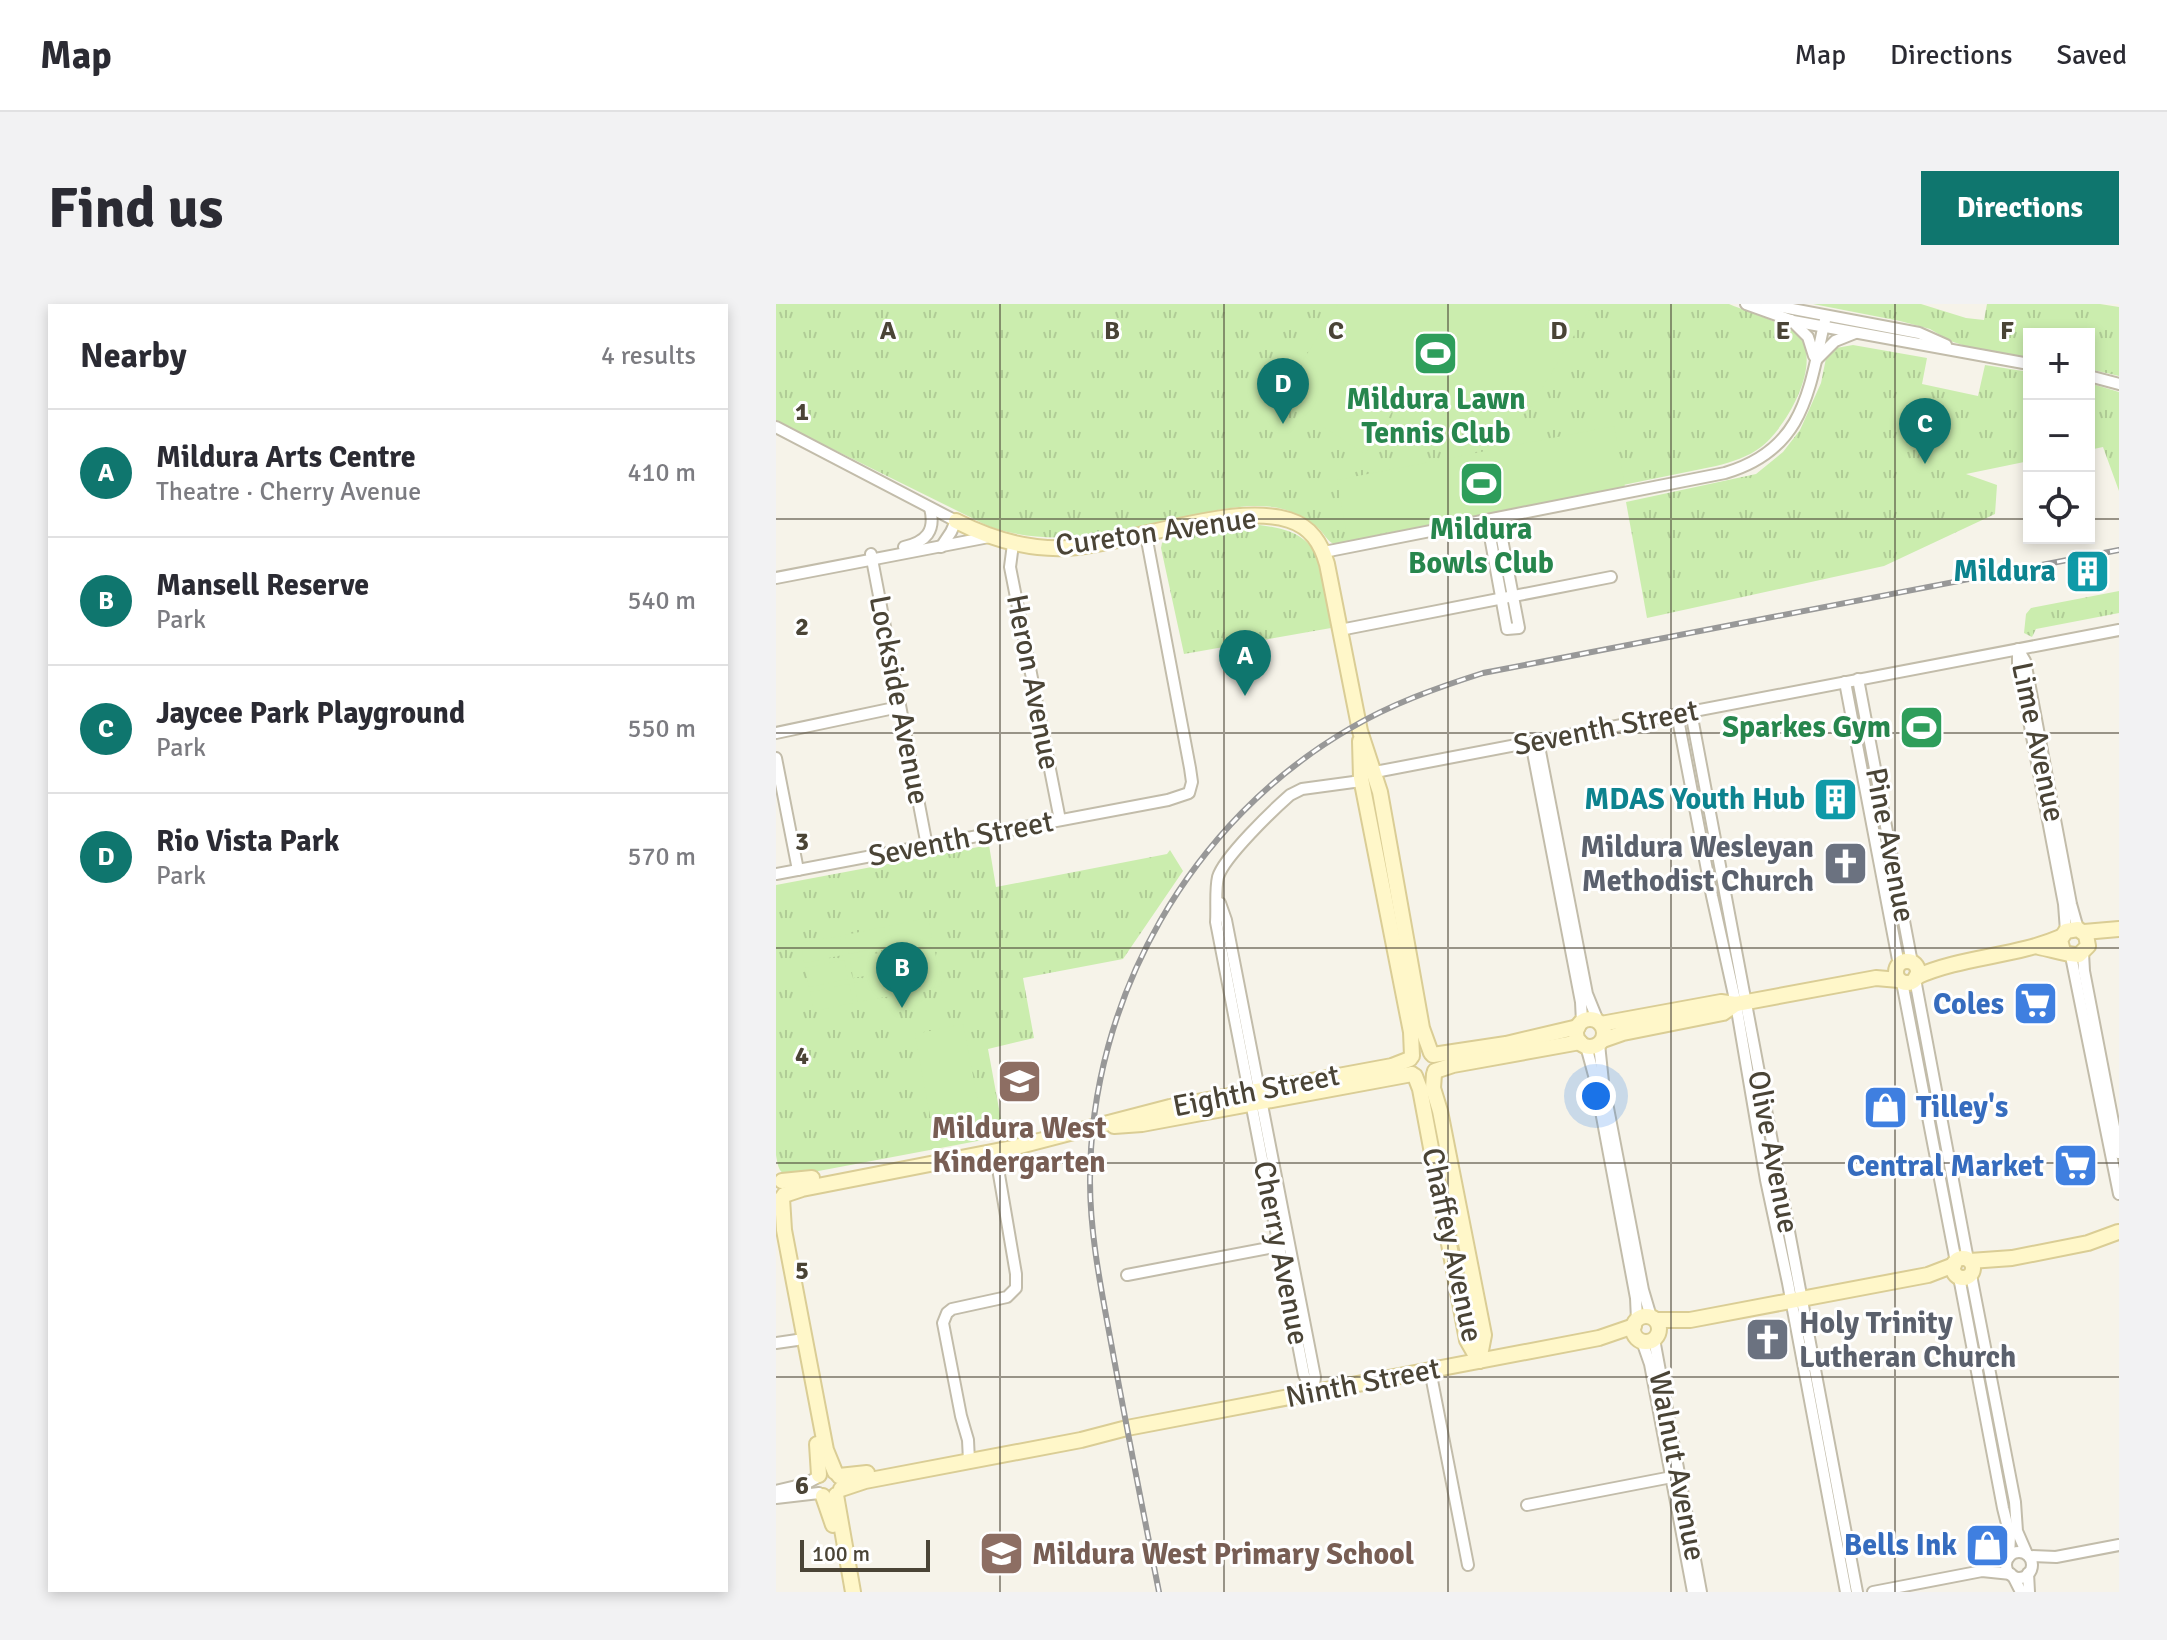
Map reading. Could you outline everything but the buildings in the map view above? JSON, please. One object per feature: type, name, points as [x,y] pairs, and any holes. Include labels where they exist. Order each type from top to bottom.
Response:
[{"type":"street","points":[[1746,304],[1791,320],[1825,321],[1919,333],[1965,353]]},
{"type":"street","points":[[1766,304],[1858,332],[2023,363]]},
{"type":"street","points":[[1791,320],[1808,337],[1815,362]]},
{"type":"street","points":[[1324,552],[1725,473],[1752,465],[1774,447],[1797,421],[1806,404],[1825,321]]},
{"type":"street","points":[[1815,362],[1835,341],[1858,332]]},
{"type":"street","points":[[2095,378],[2119,384]]},
{"type":"street","name":"Cureton Avenue","points":[[776,427],[956,521],[1013,544],[1065,548],[1235,517],[1276,518],[1305,528],[1324,552]]},
{"type":"street","points":[[776,578],[871,557],[924,540],[933,525],[930,508]]},
{"type":"street","points":[[1492,519],[1507,596]]},
{"type":"street","points":[[941,547],[956,521]]},
{"type":"street","name":"Seventh Street","points":[[776,874],[1187,795],[1192,782],[1146,535]]},
{"type":"street","points":[[776,572],[991,537]]},
{"type":"street","name":"Heron Avenue","points":[[1013,544],[1010,567],[1060,820]]},
{"type":"street","name":"Chaffey Avenue","points":[[1324,552],[1360,731],[1365,776],[1405,967],[1432,1054]]},
{"type":"street","name":"Lockside Avenue","points":[[871,557],[927,846]]},
{"type":"street","points":[[1340,630],[1611,577]]},
{"type":"street","name":"Seventh Street","points":[[1365,776],[2119,630]]},
{"type":"street","name":"Lime Avenue","points":[[2018,649],[2018,663],[2064,904],[2084,971],[2119,1153]]},
{"type":"street","name":"Pine Avenue","points":[[1858,679],[1941,1181],[1991,1383],[2015,1502],[2017,1531],[2028,1555]]},
{"type":"street","name":"Pine Avenue","points":[[1845,682],[1953,1179],[1979,1385],[2009,1530],[2008,1558]]},
{"type":"street","points":[[1848,700],[1861,698]]},
{"type":"street","points":[[776,733],[899,707]]},
{"type":"street","name":"Olive Avenue","points":[[1691,712],[1766,1180],[1796,1300],[1857,1592]]},
{"type":"street","name":"Olive Avenue","points":[[1677,714],[1712,896],[1740,1004]]},
{"type":"street","points":[[1535,742],[1587,994],[1604,1031],[1588,1037],[1453,1065],[1427,1078],[1412,1066],[1419,1051],[1432,1054],[1506,1044],[1588,1037],[1623,1033],[1723,1013],[1740,1004]]},
{"type":"street","name":"Walnut Avenue","points":[[1535,742],[1636,1298],[1646,1329],[1650,1364],[1701,1592]]},
{"type":"street","points":[[776,758],[798,870]]},
{"type":"street","name":"Cherry Avenue","points":[[1313,1392],[1315,1377],[1290,1243],[1216,922],[1217,884],[1222,868],[1284,800],[1296,791],[1365,776]]},
{"type":"street","points":[[2074,942],[2119,929]]},
{"type":"street","points":[[1600,1022],[1721,1002],[1740,1004],[1876,978],[1906,968],[1946,965],[2119,935]]},
{"type":"street","name":"Lime Avenue","points":[[2074,942],[2119,1194]]},
{"type":"street","name":"Chaffey Avenue","points":[[1405,967],[1412,1066],[1468,1344],[1479,1361]]},
{"type":"street","points":[[1432,1054],[1437,1063],[1435,1072]]},
{"type":"street","name":"Eighth Street","points":[[779,1186],[827,1184],[993,1152],[1138,1114],[1256,1096],[1392,1066],[1412,1066]]},
{"type":"street","name":"Chaffey Avenue","points":[[1435,1072],[1434,1093],[1484,1335],[1479,1361]]},
{"type":"street","name":"Cherry Avenue","points":[[1256,1096],[1278,1246],[1304,1375],[1313,1392]]},
{"type":"street","name":"Eighth Street","points":[[779,1186],[1009,1140],[1057,1135]]},
{"type":"street","points":[[968,1456],[944,1318],[952,1309],[1007,1297],[1016,1288],[993,1152]]},
{"type":"street","points":[[1434,1165],[1450,1162]]},
{"type":"street","points":[[1941,1181],[1953,1179]]},
{"type":"street","points":[[779,1186],[784,1230],[853,1592]]},
{"type":"street","points":[[776,1229],[819,1455],[818,1476]]},
{"type":"street","points":[[2119,1231],[2119,1243]]},
{"type":"street","name":"Ninth Street","points":[[776,1498],[865,1481],[968,1456],[1081,1440],[1127,1428],[1928,1275],[2088,1243],[2119,1231]]},
{"type":"street","points":[[1127,1275],[1290,1243]]},
{"type":"street","name":"Ninth Street","points":[[2088,1243],[2119,1243]]},
{"type":"street","points":[[1453,1267],[1469,1264]]},
{"type":"street","name":"Olive Avenue","points":[[1796,1300],[1846,1592]]},
{"type":"street","points":[[776,1342],[797,1337]]},
{"type":"street","name":"Chaffey Avenue","points":[[1430,1370],[1468,1565]]},
{"type":"street","points":[[1979,1385],[1991,1383]]},
{"type":"street","points":[[776,1491],[805,1484],[826,1471],[832,1487],[834,1529],[846,1592]]},
{"type":"street","points":[[1527,1505],[1675,1476]]},
{"type":"street","name":"Walnut Avenue","points":[[1675,1476],[1693,1592]]},
{"type":"street","points":[[1873,1592],[1982,1571],[2019,1552],[2056,1557],[2119,1545]]},
{"type":"street","points":[[2028,1555],[2032,1564],[2029,1592]]},
{"type":"street","points":[[1982,1571],[2021,1577],[2056,1557]]},
{"type":"street","points":[[2008,1558],[2007,1567],[2021,1592]]},
{"type":"green space","points":[[776,304],[1729,304],[1792,330],[1805,346],[1807,360],[1799,394],[1771,438],[1751,454],[1716,466],[1334,544],[1299,515],[1279,508],[1256,506],[1222,509],[1088,536],[1038,537],[988,526],[776,421]]},
{"type":"green space","name":"Mildura Lawn Tennis Club","points":[[1338,304],[1593,304],[1527,413],[1430,435],[1392,412],[1365,454],[1291,406],[1283,409],[1278,401]]},
{"type":"green space","points":[[1813,304],[1921,304],[1966,318],[1984,320],[1987,304],[2100,304],[2119,307],[2119,376],[2095,370],[2095,328],[2023,328],[2023,357],[1972,348],[1950,341],[1930,329]]},
{"type":"green space","points":[[1853,345],[1927,358],[1922,384],[1978,396],[1985,365],[2023,371],[2023,462],[1966,474],[1997,485],[1995,514],[1884,566],[1647,618],[1626,502],[1756,474],[1783,452],[1800,430],[1821,383],[1826,358],[1836,348]]},
{"type":"green space","points":[[2095,385],[2119,392],[2119,491],[2103,447],[2095,449]]},
{"type":"green space","name":"Mildura Bowls Club","points":[[1614,426],[1625,487],[1348,540],[1337,480]]},
{"type":"green space","points":[[1245,524],[1291,532],[1305,540],[1320,566],[1331,628],[1184,654],[1162,543],[1168,538]]},
{"type":"green space","points":[[2119,591],[2119,613],[2036,629],[2032,637],[2024,633],[2026,614],[2031,608]]},
{"type":"green space","points":[[989,845],[996,887],[1167,854],[1170,850],[1183,871],[1123,959],[1023,978],[1034,1038],[988,1049],[1004,1136],[792,1176],[784,1174],[776,1155],[776,885]]},
{"type":"green space","points":[[928,918],[932,937],[893,945],[889,926]]},
{"type":"green space","points":[[884,927],[887,946],[849,954],[845,935]]},
{"type":"green space","points":[[840,936],[843,955],[804,963],[801,943]]},
{"type":"green space","points":[[933,942],[937,962],[898,969],[894,950]]},
{"type":"green space","points":[[889,951],[892,971],[853,978],[850,959]]},
{"type":"green space","points":[[844,960],[848,979],[809,987],[805,968]]},
{"type":"green space","points":[[938,966],[942,986],[903,993],[899,974]]},
{"type":"green space","points":[[893,975],[897,995],[858,1002],[854,983]]},
{"type":"green space","points":[[849,984],[853,1003],[814,1011],[810,992]]},
{"type":"green space","points":[[963,1024],[983,1128],[934,1137],[915,1034]]},
{"type":"railway","points":[[1159,1592],[1094,1244],[1090,1181],[1095,1113],[1108,1046],[1130,982],[1160,921],[1198,864],[1242,813],[1293,767],[1349,729],[1414,697],[1483,673],[2119,550]]},
{"type":"place","name":"Mildura Lawn Tennis Club","points":[[1436,353]]},
{"type":"place","name":"Rio Vista Park","points":[[1283,424]]},
{"type":"place","name":"Jaycee Park Playground","points":[[1925,464]]},
{"type":"place","name":"Mildura Bowls Club","points":[[1481,483]]},
{"type":"place","name":"Mildura","points":[[2087,571]]},
{"type":"place","name":"Mildura Arts Centre","points":[[1245,696]]},
{"type":"place","name":"Sparkes Gym","points":[[1922,727]]},
{"type":"place","name":"MDAS Youth Hub","points":[[1836,799]]},
{"type":"place","name":"Mildura Wesleyan Methodist Church","points":[[1845,864]]},
{"type":"place","name":"Coles","points":[[2035,1004]]},
{"type":"place","name":"Mansell Reserve","points":[[902,1008]]},
{"type":"place","name":"Mildura West Kindergarten","points":[[1019,1082]]},
{"type":"place","name":"Tilley's","points":[[1885,1107]]},
{"type":"place","name":"Central Market","points":[[2075,1166]]},
{"type":"place","name":"Holy Trinity Lutheran Church","points":[[1768,1340]]},
{"type":"place","name":"Bells Ink","points":[[1988,1545]]},
{"type":"place","name":"Mildura West Primary School","points":[[1001,1554]]}]
